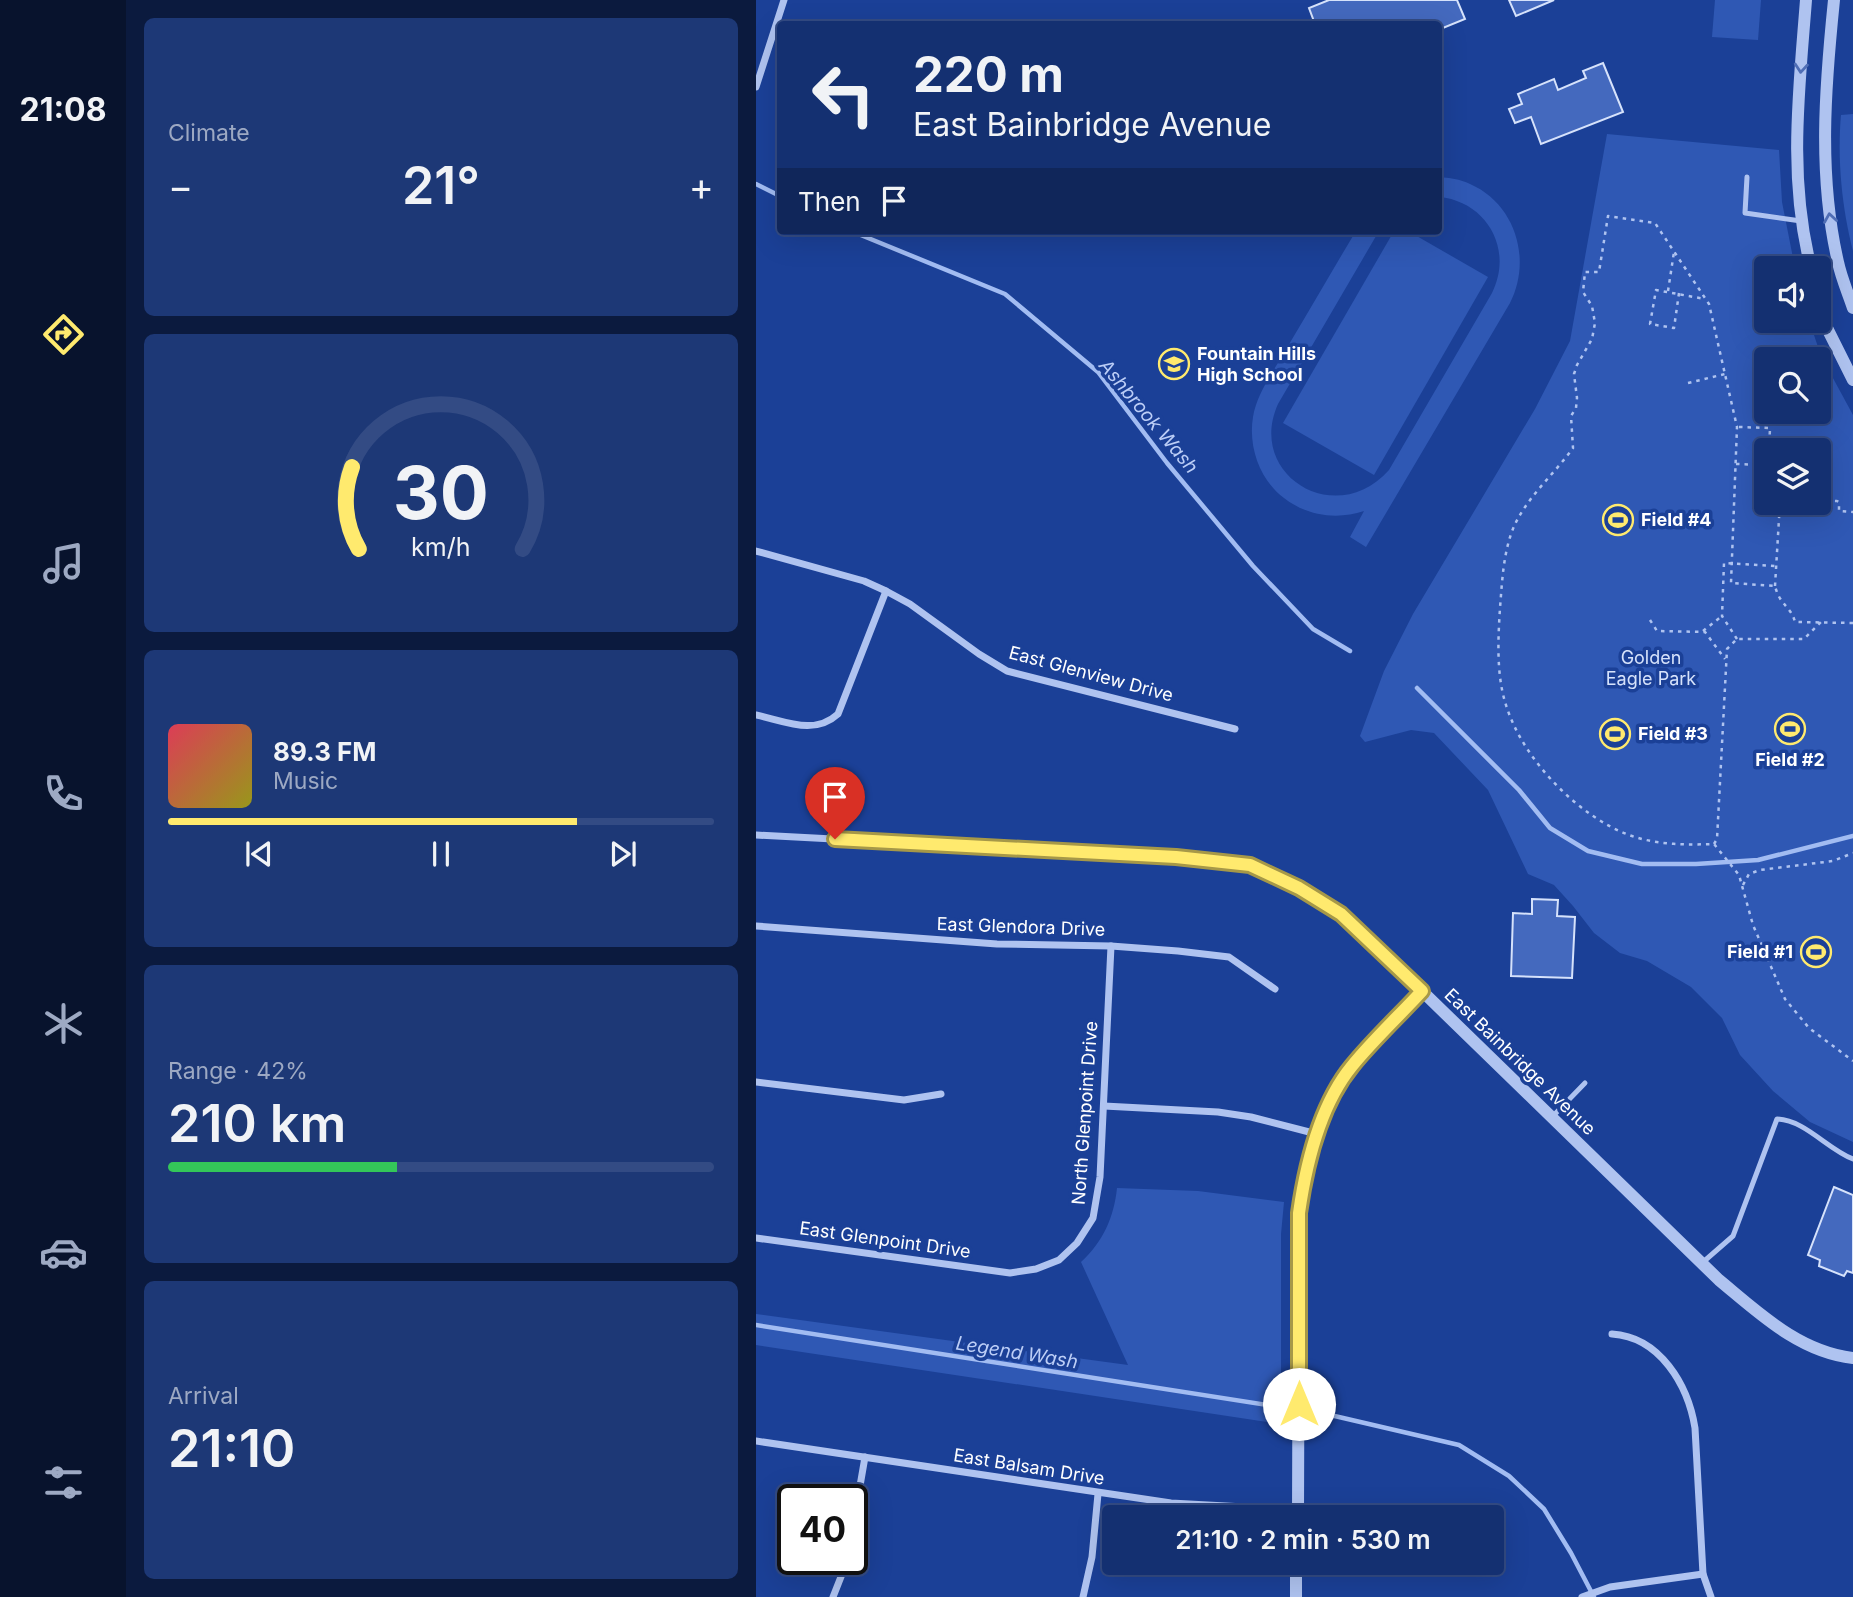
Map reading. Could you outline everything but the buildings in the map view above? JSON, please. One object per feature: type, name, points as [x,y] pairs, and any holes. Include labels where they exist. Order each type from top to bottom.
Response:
[{"type":"street","points":[[777,21],[784,0]]},
{"type":"street","points":[[1806,0],[1795,150],[1801,221],[1808,256]]},
{"type":"street","points":[[1834,0],[1824,120],[1824,168],[1838,265],[1853,308]]},
{"type":"street","points":[[756,87],[777,22]]},
{"type":"street","points":[[1829,333],[1853,380]]},
{"type":"street","name":"East Glenview Drive","points":[[756,551],[864,580],[910,604],[1007,671],[1235,729]]},
{"type":"street","points":[[756,715],[818,726],[828,723],[838,714],[886,591]]},
{"type":"street","name":"East Bainbridge Avenue","points":[[756,835],[1176,857],[1250,865],[1299,888],[1341,914],[1702,1263],[1767,1320],[1822,1352],[1853,1358]]},
{"type":"street","name":"East Glendora Drive","points":[[756,926],[997,944],[1111,946],[1229,957],[1275,989]]},
{"type":"street","name":"North Glenpoint Drive","points":[[1010,1273],[1035,1269],[1059,1260],[1077,1242],[1093,1218],[1100,1177],[1111,946]]},
{"type":"street","points":[[1298,1505],[1299,1213],[1303,1185],[1331,1101],[1350,1067],[1422,991]]},
{"type":"street","points":[[756,1082],[904,1100],[941,1094]]},
{"type":"street","points":[[1104,1106],[1218,1112],[1251,1117],[1318,1135]]},
{"type":"street","name":"East Glenpoint Drive","points":[[756,1238],[1010,1273]]},
{"type":"street","points":[[1612,1334],[1627,1335],[1640,1340],[1663,1359],[1679,1380],[1691,1406],[1695,1428],[1703,1574],[1711,1597]]},
{"type":"street","name":"East Balsam Drive","points":[[756,1441],[1098,1494],[1196,1505]]},
{"type":"street","points":[[860,1484],[864,1457]]},
{"type":"street","points":[[1083,1597],[1092,1557],[1098,1494]]},
{"type":"street","points":[[1582,1597],[1609,1587],[1703,1574]]},
{"type":"street","points":[[834,1597],[842,1575]]},
{"type":"street","points":[[1296,1575],[1296,1597]]},
{"type":"lane","points":[[1747,177],[1745,213],[1801,221]]},
{"type":"lane","points":[[1552,1118],[1585,1083]]},
{"type":"lane","points":[[1702,1263],[1732,1236],[1777,1119],[1790,1119],[1839,1154],[1853,1159]]},
{"type":"path","points":[[1714,844],[1665,844],[1630,835],[1586,811],[1569,798],[1543,770],[1524,742],[1507,709],[1499,676],[1502,572],[1512,533],[1526,508],[1573,448],[1571,416],[1576,408],[1577,398],[1574,374],[1592,339],[1595,323],[1592,306],[1583,292],[1585,272],[1599,272],[1608,216],[1655,223],[1709,304],[1737,427],[1731,583],[1775,586]]},
{"type":"path","points":[[1668,292],[1674,252]]},
{"type":"path","points":[[1679,293],[1674,328],[1650,324],[1656,290],[1679,293],[1705,299]]},
{"type":"path","points":[[1688,383],[1725,374]]},
{"type":"path","points":[[1737,427],[1770,428],[1770,438]]},
{"type":"path","points":[[1736,464],[1754,465]]},
{"type":"path","points":[[1831,501],[1839,502],[1839,511],[1853,512]]},
{"type":"path","points":[[1779,515],[1775,586],[1779,600],[1793,612],[1796,622],[1853,623]]},
{"type":"path","points":[[1737,639],[1722,616],[1724,563],[1776,566]]},
{"type":"path","points":[[1702,632],[1722,616]]},
{"type":"path","points":[[1650,620],[1657,631],[1705,632],[1726,659]]},
{"type":"path","points":[[1714,844],[1717,839],[1727,649],[1737,639],[1804,639],[1821,622]]},
{"type":"path","points":[[1714,844],[1740,875],[1753,925],[1785,999],[1810,1028],[1853,1061]]},
{"type":"path","points":[[1743,887],[1749,874],[1760,870],[1833,861],[1853,853]]},
{"type":"green space","points":[[1715,0],[1761,0],[1758,40],[1712,37]]},
{"type":"green space","points":[[1853,114],[1853,251],[1843,201],[1840,149],[1841,115]]},
{"type":"green space","name":"Golden Eagle Park","points":[[1607,134],[1779,150],[1782,202],[1793,256],[1754,256],[1754,333],[1813,333],[1818,347],[1754,347],[1754,424],[1831,424],[1831,374],[1853,415],[1853,1142],[1810,1122],[1773,1091],[1740,1055],[1722,1018],[1691,987],[1647,961],[1620,953],[1594,933],[1554,885],[1528,874],[1488,790],[1434,733],[1411,730],[1365,742],[1360,736],[1384,671],[1413,614],[1535,409],[1570,341]]},
{"type":"green space","points":[[1442,177],[1470,184],[1486,193],[1509,219],[1519,252],[1520,269],[1516,286],[1510,303],[1366,547],[1350,537],[1364,511],[1333,516],[1302,509],[1284,498],[1268,482],[1258,462],[1252,440],[1255,408],[1268,380],[1354,235],[1377,235],[1278,404],[1271,430],[1274,453],[1285,472],[1302,486],[1322,494],[1345,495],[1368,487],[1389,470],[1492,293],[1498,276],[1500,260],[1491,230],[1482,218],[1456,200],[1442,198]]},
{"type":"green space","points":[[1392,235],[1415,235],[1488,277],[1374,475],[1283,423]]},
{"type":"green space","points":[[1117,1188],[1198,1191],[1284,1202],[1281,1234],[1281,1424],[756,1345],[756,1314],[1128,1365],[1081,1262],[1106,1228]]},
{"type":"waterway","name":"Ashbrook Wash","points":[[756,184],[777,194]]},
{"type":"waterway","name":"Ashbrook Wash","points":[[861,235],[1005,294],[1098,372],[1167,463],[1253,566],[1313,629],[1350,651]]},
{"type":"waterway","points":[[1417,688],[1519,790],[1550,828],[1588,851],[1642,864],[1696,864],[1758,860],[1853,836]]},
{"type":"waterway","name":"Legend Wash","points":[[756,1325],[1273,1406]]},
{"type":"waterway","name":"Legend Wash","points":[[1326,1414],[1459,1445],[1509,1476],[1544,1509],[1594,1597]]},
{"type":"place","name":"Fountain Hills High School","points":[[1174,364]]},
{"type":"place","name":"Field #4","points":[[1618,520]]},
{"type":"place","name":"Field #2","points":[[1790,729]]},
{"type":"place","name":"Field #3","points":[[1615,734]]},
{"type":"place","name":"Field #1","points":[[1816,952]]},
{"type":"route","points":[[835,839],[1176,857],[1250,865],[1299,888],[1341,914],[1422,991],[1350,1067],[1331,1101],[1303,1185],[1299,1213],[1299,1404]]}]
